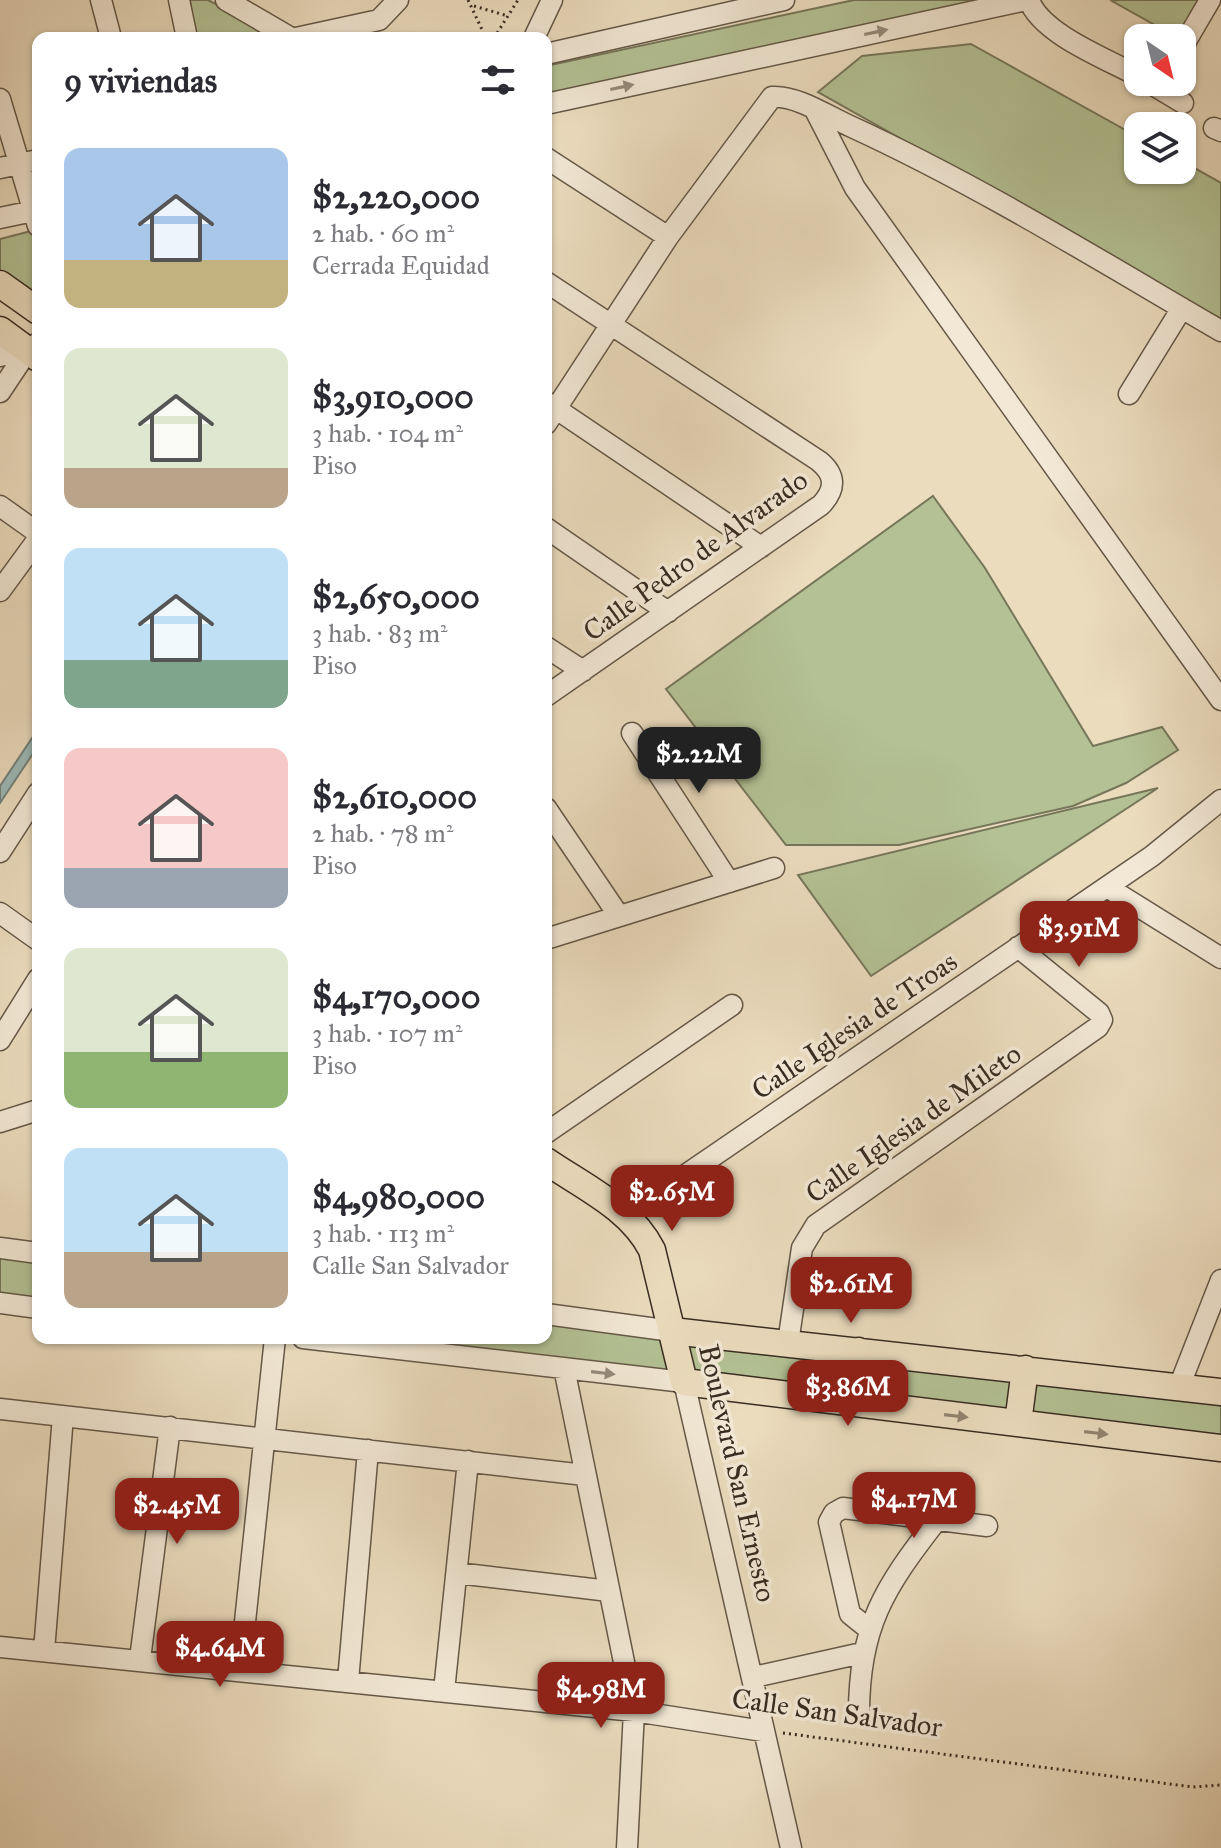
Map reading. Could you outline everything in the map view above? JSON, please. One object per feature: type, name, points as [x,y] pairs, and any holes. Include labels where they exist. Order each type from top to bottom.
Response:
[{"type":"main road","points":[[0,284],[32,307]]},
{"type":"main road","points":[[0,330],[32,348]]},
{"type":"main road","name":"Boulevard San Ernesto","points":[[552,1165],[627,1215],[643,1232],[652,1250],[684,1382]]},
{"type":"main road","points":[[672,1331],[1221,1392]]},
{"type":"main road","points":[[852,1403],[858,1351]]},
{"type":"main road","points":[[1018,1423],[1025,1369]]},
{"type":"main road","points":[[684,1382],[1221,1448]]},
{"type":"street","points":[[101,0],[109,32]]},
{"type":"street","points":[[179,0],[186,32]]},
{"type":"street","points":[[226,0],[282,32]]},
{"type":"street","points":[[322,32],[379,20],[398,0]]},
{"type":"street","points":[[536,32],[552,0]]},
{"type":"street","points":[[552,53],[784,0]]},
{"type":"street","points":[[552,103],[1028,0],[1033,12],[1050,28],[1124,68]]},
{"type":"street","points":[[1196,24],[1210,0]]},
{"type":"street","points":[[1173,96],[1183,103]]},
{"type":"street","points":[[552,408],[668,237],[772,97],[815,110],[947,172],[1221,331]]},
{"type":"street","points":[[0,99],[32,204]]},
{"type":"street","points":[[815,110],[855,188],[1221,700]]},
{"type":"street","points":[[552,162],[668,237]]},
{"type":"street","points":[[0,218],[32,216]]},
{"type":"street","points":[[552,286],[612,323]]},
{"type":"street","points":[[1129,394],[1182,308]]},
{"type":"street","name":"Calle Pedro de Alvarado","points":[[552,692],[821,505],[830,495],[833,483],[830,470],[819,461],[612,323]]},
{"type":"street","points":[[0,356],[32,351]]},
{"type":"street","points":[[0,392],[32,354]]},
{"type":"street","points":[[552,414],[761,547]]},
{"type":"street","points":[[0,506],[32,531]]},
{"type":"street","points":[[552,532],[668,612]]},
{"type":"street","points":[[0,591],[32,545]]},
{"type":"street","points":[[552,651],[583,671]]},
{"type":"street","points":[[632,733],[729,882]]},
{"type":"street","name":"Calle Iglesia de Troas","points":[[627,1215],[1152,856],[1221,800]]},
{"type":"street","points":[[0,852],[32,802]]},
{"type":"street","points":[[552,817],[619,916]]},
{"type":"street","points":[[552,937],[774,868]]},
{"type":"street","points":[[1107,887],[1221,958]]},
{"type":"street","points":[[0,913],[32,936]]},
{"type":"street","name":"Calle Iglesia de Mileto","points":[[788,1343],[802,1248],[816,1225],[1098,1027],[1102,1020],[1099,1013],[1018,947]]},
{"type":"street","points":[[0,1040],[32,989]]},
{"type":"street","points":[[552,1129],[732,1005]]},
{"type":"street","points":[[0,1122],[32,1112]]},
{"type":"street","points":[[0,1248],[32,1252]]},
{"type":"street","points":[[1179,1387],[1221,1280]]},
{"type":"street","points":[[0,1303],[32,1307]]},
{"type":"street","points":[[552,1310],[672,1331]]},
{"type":"street","points":[[240,1669],[274,1344]]},
{"type":"street","points":[[355,1344],[684,1382]]},
{"type":"street","points":[[564,1368],[634,1711],[627,1848]]},
{"type":"street","name":"Boulevard San Ernesto","points":[[684,1382],[791,1848]]},
{"type":"street","points":[[0,1409],[585,1475]]},
{"type":"street","points":[[44,1651],[63,1416]]},
{"type":"street","points":[[140,1659],[170,1427]]},
{"type":"street","points":[[348,1681],[368,1450]]},
{"type":"street","points":[[444,1691],[468,1461]]},
{"type":"street","points":[[870,1630],[850,1614],[829,1522],[834,1513],[843,1508],[987,1526]]},
{"type":"street","points":[[859,1713],[862,1653],[870,1630],[892,1581],[936,1521]]},
{"type":"street","points":[[457,1573],[609,1591]]},
{"type":"street","name":"Calle San Salvador","points":[[0,1647],[634,1711],[763,1731]]},
{"type":"street","points":[[754,1677],[862,1653]]},
{"type":"path","points":[[468,0],[474,6],[484,32]]},
{"type":"path","points":[[498,32],[518,0]]},
{"type":"path","points":[[474,6],[508,16]]},
{"type":"path","name":"Calle San Salvador","points":[[763,1731],[1193,1787],[1221,1785]]},
{"type":"green space","points":[[190,0],[208,0],[270,32],[194,32]]},
{"type":"green space","points":[[854,0],[1008,0],[552,96],[552,65]]},
{"type":"green space","points":[[1203,0],[1187,24],[1153,24],[1112,1]]},
{"type":"green space","points":[[971,44],[1124,129],[1124,184],[1196,184],[1196,169],[1221,183],[1221,319],[818,92],[862,56]]},
{"type":"green space","points":[[32,231],[32,296],[0,273],[0,239]]},
{"type":"green space","points":[[933,496],[985,568],[1093,746],[1162,727],[1178,750],[1126,783],[1073,806],[899,845],[786,845],[666,689]]},
{"type":"green space","points":[[1158,788],[871,976],[798,875]]},
{"type":"green space","points":[[0,1252],[32,1256],[32,1304],[0,1300]]},
{"type":"green space","points":[[552,1321],[1221,1397],[1221,1443],[374,1344],[552,1344]]},
{"type":"water","points":[[32,738],[32,755],[0,803],[0,786]]}]
